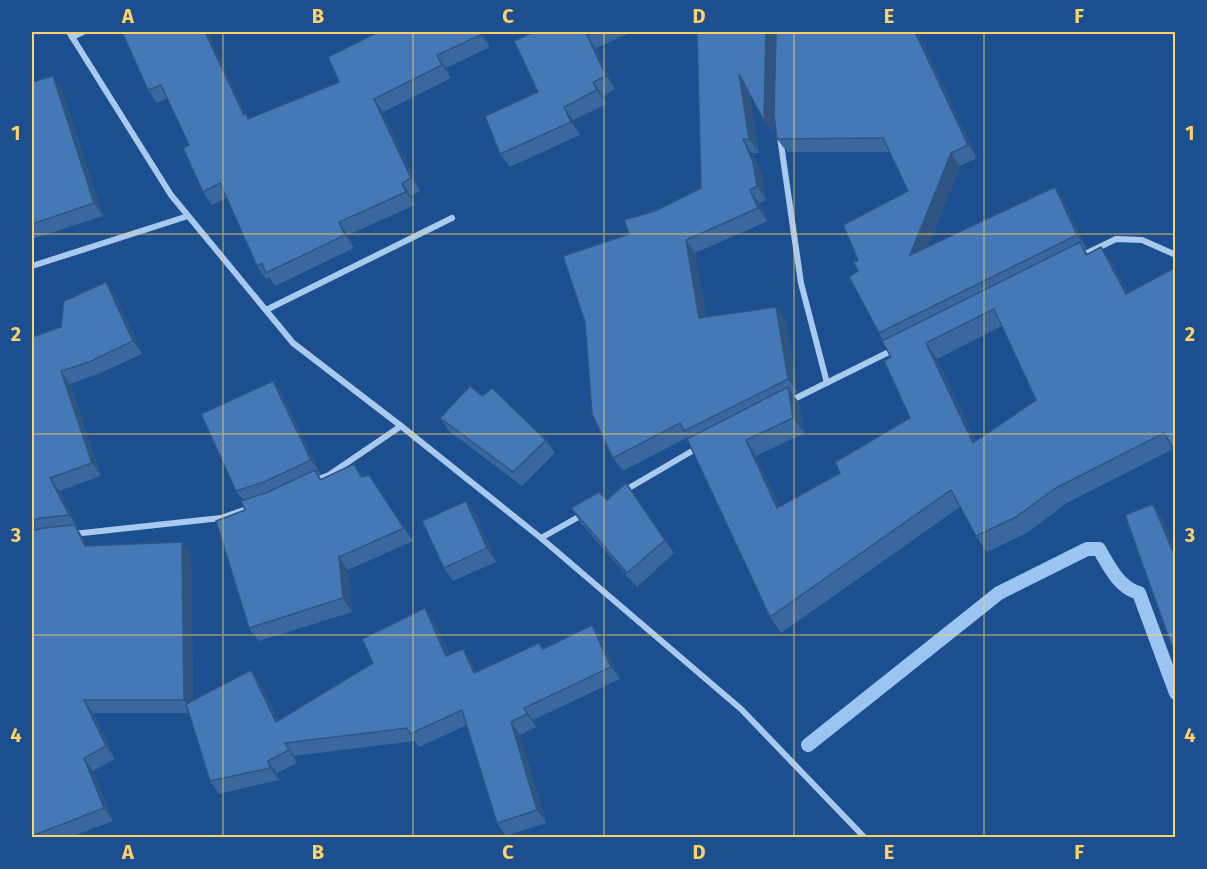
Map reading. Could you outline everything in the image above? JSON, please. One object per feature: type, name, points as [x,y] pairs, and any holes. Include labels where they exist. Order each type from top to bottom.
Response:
[{"type":"street","points":[[83,32],[70,34],[171,195],[293,343],[541,538],[741,709],[865,837]]},
{"type":"street","points":[[778,129],[801,283],[827,383]]},
{"type":"street","points":[[32,266],[188,216]]},
{"type":"street","points":[[266,310],[452,218]]},
{"type":"street","points":[[1073,260],[1116,239],[1142,240],[1176,255]]},
{"type":"street","points":[[776,408],[902,345]]},
{"type":"street","points":[[307,484],[329,475],[401,426]]},
{"type":"street","points":[[613,497],[705,444]]},
{"type":"street","points":[[62,535],[222,518],[254,507]]},
{"type":"street","points":[[541,538],[592,509]]},
{"type":"building","points":[[122,32],[205,32],[244,115],[246,113],[248,119],[339,82],[328,57],[378,32],[479,32],[481,35],[437,55],[442,65],[374,99],[411,178],[402,183],[406,192],[339,222],[345,235],[266,273],[262,263],[257,266],[220,183],[203,192],[183,148],[189,145],[161,85],[148,90]]},
{"type":"building","points":[[533,32],[594,32],[587,35],[606,76],[593,82],[597,90],[564,107],[571,122],[500,154],[485,116],[538,92],[514,41]]},
{"type":"building","points":[[697,32],[766,32],[764,121],[739,74],[749,139],[743,139],[753,162],[757,186],[750,190],[758,208],[686,240],[699,318],[776,307],[788,379],[684,431],[680,423],[613,458],[592,414],[585,322],[563,256],[629,234],[624,220],[655,211],[701,188]]},
{"type":"building","points":[[776,32],[915,32],[968,145],[951,153],[910,255],[1055,187],[1077,235],[879,333],[849,277],[858,271],[853,262],[858,260],[843,225],[908,191],[883,138],[777,139],[774,115]]},
{"type":"building","points":[[53,76],[94,203],[32,224],[32,82]]},
{"type":"building","points":[[1080,242],[1086,255],[1101,247],[1126,294],[1176,267],[1176,453],[1164,433],[1056,488],[1016,517],[976,536],[951,490],[770,617],[687,439],[788,387],[793,418],[746,440],[777,508],[840,473],[835,462],[910,418],[884,361],[891,357],[882,341]],"holes":[[[994,309],[1036,400],[973,443],[926,343]]]},
{"type":"building","points":[[106,282],[133,341],[89,362],[61,371],[92,463],[50,478],[69,515],[32,521],[32,337],[61,327],[64,301]]},
{"type":"building","points":[[273,381],[311,460],[264,482],[236,491],[201,414]]},
{"type":"building","points":[[470,386],[482,396],[492,388],[546,440],[513,472],[440,418]]},
{"type":"building","points":[[354,464],[361,477],[369,475],[404,528],[339,557],[343,598],[249,628],[216,521],[245,510],[241,501],[268,492],[315,470],[320,480]]},
{"type":"building","points":[[626,483],[665,540],[627,573],[571,508],[599,492],[607,500]]},
{"type":"building","points":[[466,501],[487,548],[444,568],[422,521]]},
{"type":"building","points":[[1153,504],[1176,559],[1176,658],[1125,515]]},
{"type":"building","points":[[75,525],[85,546],[182,542],[184,700],[84,700],[106,746],[84,758],[104,808],[32,836],[32,531]]},
{"type":"building","points":[[425,608],[446,656],[463,649],[474,673],[539,643],[543,649],[592,625],[611,667],[524,708],[527,714],[511,722],[537,810],[497,823],[462,710],[410,734],[407,728],[285,743],[289,750],[268,761],[270,768],[210,781],[186,704],[251,670],[276,722],[373,663],[362,639]]},
{"type":"waterway","points":[[808,745],[999,593],[1087,549],[1099,549],[1120,581],[1139,593],[1176,693]]}]
